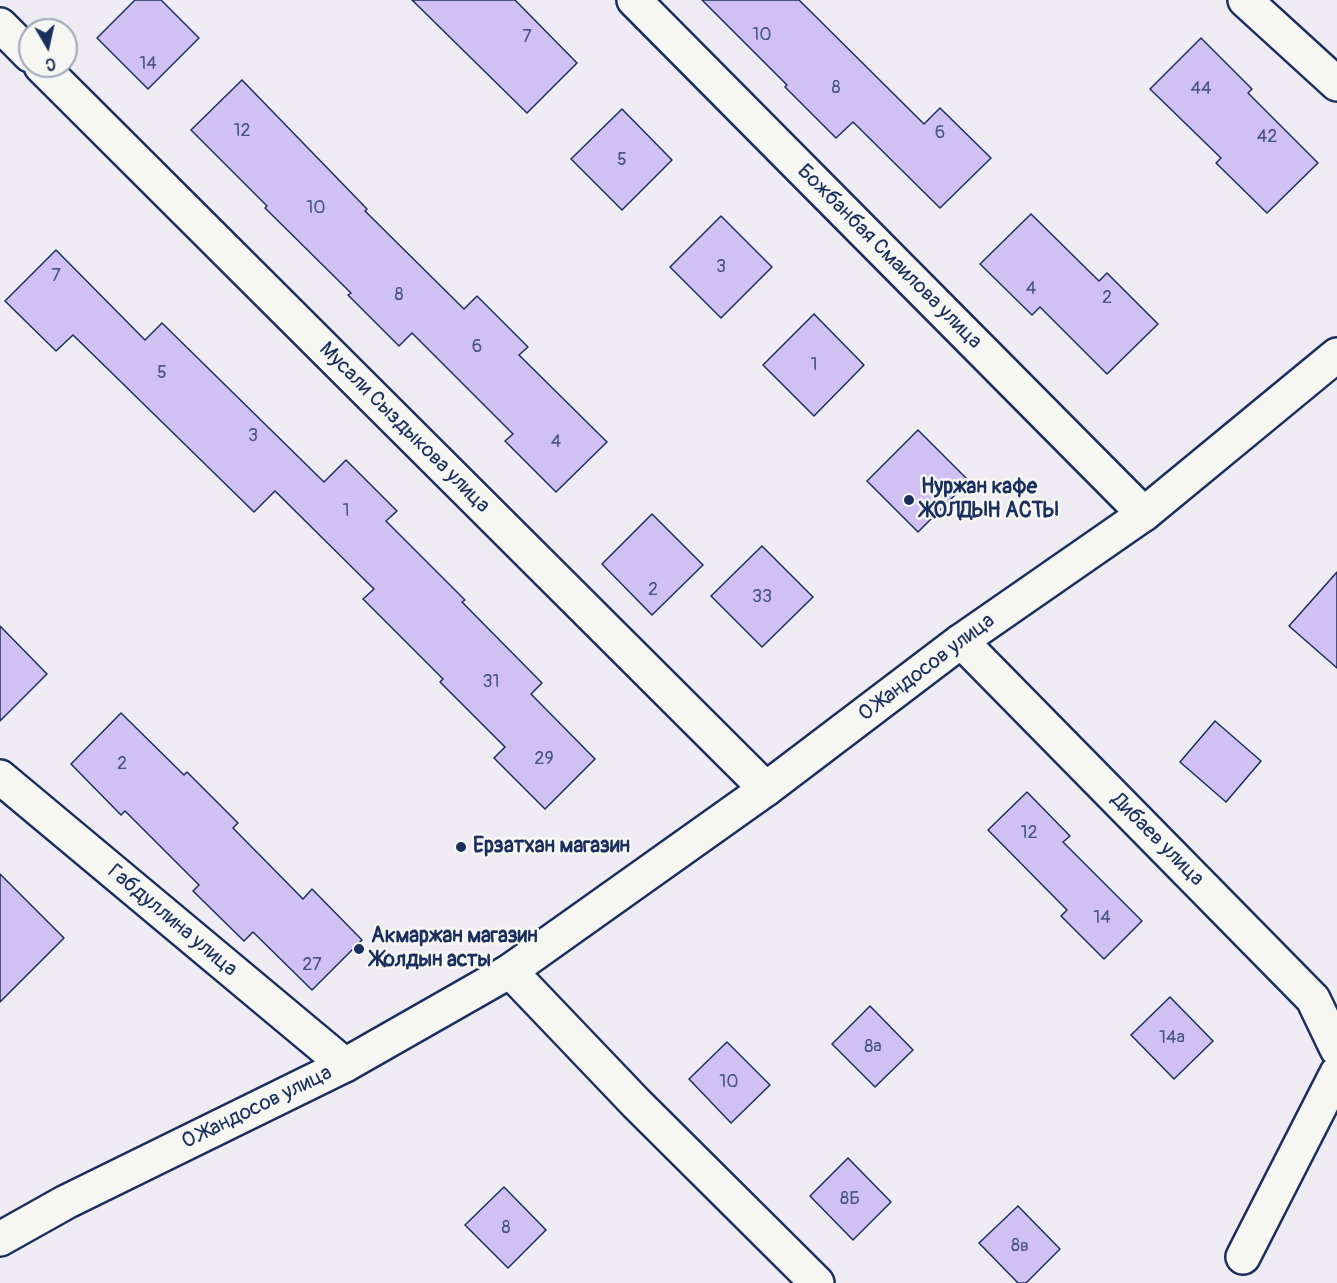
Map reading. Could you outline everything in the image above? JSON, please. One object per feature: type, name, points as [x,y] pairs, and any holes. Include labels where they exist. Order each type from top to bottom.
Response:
[{"type":"street","name":"Божбанбая Смаилова улица","points":[[634,0],[1144,514]]},
{"type":"street","points":[[1245,0],[1337,84]]},
{"type":"street","points":[[0,25],[18,43]]},
{"type":"street","name":"Мусали Сыздыкова улица","points":[[53,78],[766,789]]},
{"type":"street","name":"О.Жандосов улица","points":[[0,1239],[66,1202],[345,1065],[510,971],[766,789],[961,641],[1144,514],[1337,355]]},
{"type":"street","name":"Дибаев улица","points":[[961,641],[1313,999],[1337,1049]]},
{"type":"street","name":"Габдуллина улица","points":[[0,777],[345,1065]]},
{"type":"street","points":[[510,971],[636,1103],[817,1283]]},
{"type":"street","points":[[1243,1257],[1337,1073]]},
{"type":"building","points":[[135,0],[161,0],[199,38],[148,89],[97,38]]},
{"type":"building","points":[[412,0],[515,0],[577,63],[527,113]]},
{"type":"building","points":[[702,0],[799,0],[924,124],[940,108],[991,158],[940,208],[853,122],[836,138]]},
{"type":"building","points":[[1201,38],[1252,89],[1248,93],[1318,163],[1267,213],[1216,163],[1221,158],[1150,89]]},
{"type":"building","points":[[242,80],[367,209],[365,211],[464,309],[477,296],[528,347],[519,355],[607,442],[556,492],[505,441],[513,434],[412,333],[399,346],[348,295],[351,293],[265,208],[267,206],[191,130]]},
{"type":"building","points":[[622,109],[672,160],[622,210],[571,159]]},
{"type":"building","points":[[1031,214],[1099,281],[1107,273],[1158,324],[1107,374],[1040,307],[1032,315],[980,264]]},
{"type":"building","points":[[721,216],[772,267],[721,318],[670,267]]},
{"type":"building","points":[[56,250],[145,340],[162,323],[324,482],[346,460],[397,511],[386,521],[465,600],[462,602],[542,683],[531,694],[595,759],[545,809],[494,758],[505,747],[440,682],[443,679],[363,599],[374,589],[275,491],[254,512],[73,335],[56,351],[5,301]]},
{"type":"building","points":[[814,314],[864,365],[814,416],[763,365]]},
{"type":"building","points":[[918,430],[969,481],[918,532],[867,481]]},
{"type":"building","points":[[652,514],[703,565],[652,615],[602,564]]},
{"type":"building","points":[[762,546],[813,597],[762,647],[711,596]]},
{"type":"building","points":[[1337,572],[1337,668],[1289,626]]},
{"type":"building","points":[[0,626],[47,674],[0,721]]},
{"type":"building","points":[[121,713],[184,775],[187,772],[238,823],[233,828],[303,899],[312,889],[362,940],[312,990],[253,932],[244,941],[193,891],[199,885],[125,811],[121,815],[71,764]]},
{"type":"building","points":[[1215,721],[1261,761],[1226,802],[1180,762]]},
{"type":"building","points":[[1027,792],[1070,836],[1063,842],[1142,921],[1104,959],[1061,916],[1067,910],[988,830]]},
{"type":"building","points":[[0,874],[64,938],[0,1002]]},
{"type":"building","points":[[1170,997],[1213,1041],[1174,1079],[1131,1035]]},
{"type":"building","points":[[870,1006],[913,1050],[875,1087],[832,1044]]},
{"type":"building","points":[[727,1042],[770,1085],[731,1123],[689,1079]]},
{"type":"building","points":[[848,1158],[891,1202],[853,1240],[810,1196]]},
{"type":"building","points":[[504,1187],[546,1230],[508,1268],[465,1225]]},
{"type":"building","points":[[1018,1206],[1060,1249],[1026,1283],[1018,1283],[979,1243]]},
{"type":"place","name":"Нуржан кафе ЖОЛДЫН АСТЫ","points":[[909,500]]},
{"type":"place","name":"Ерзатхан магазин","points":[[461,847]]},
{"type":"place","name":"Акмаржан магазин Жолдын асты","points":[[359,949]]}]
